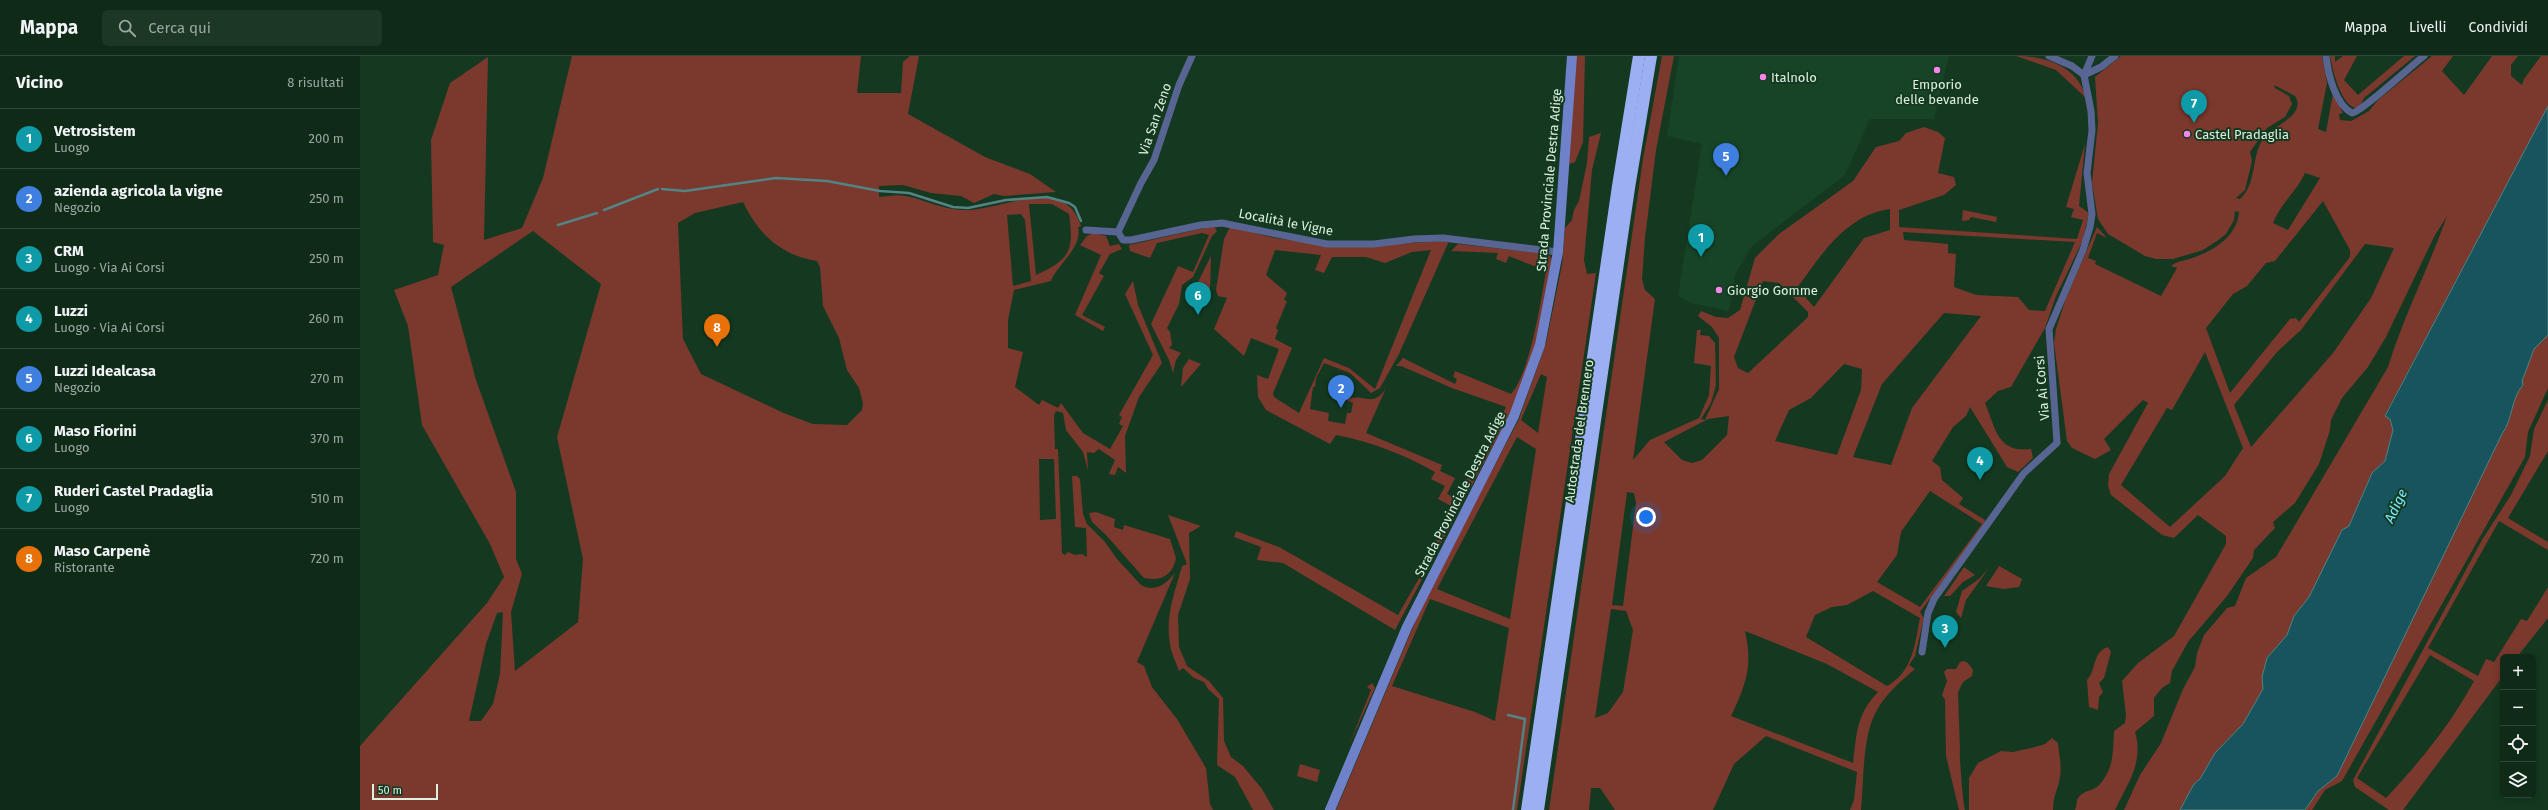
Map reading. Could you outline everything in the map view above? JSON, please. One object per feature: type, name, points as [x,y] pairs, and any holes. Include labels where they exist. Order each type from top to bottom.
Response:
[{"type":"highway","name":"Autostrada del Brennero","points":[[1527,810],[1618,186],[1639,56]]},
{"type":"highway","name":"Autostrada del Brennero","points":[[1538,810],[1629,188],[1651,56]]},
{"type":"main road","name":"Strada Provinciale Destra Adige","points":[[1330,810],[1407,627],[1514,416],[1540,346],[1558,252],[1572,56]]},
{"type":"street","name":"Via San Zeno","points":[[1118,232],[1154,160],[1178,85],[1192,56]]},
{"type":"street","points":[[2049,56],[2072,66],[2084,76]]},
{"type":"street","points":[[2084,76],[2092,56]]},
{"type":"street","points":[[2084,76],[2101,67],[2115,56]]},
{"type":"street","points":[[2326,56],[2332,85],[2344,107],[2352,113],[2366,107],[2391,82],[2424,56]]},
{"type":"street","name":"Via Ai Corsi","points":[[1922,652],[1928,613],[1934,599],[2024,473],[2057,443],[2049,329],[2083,250],[2090,227],[2092,214],[2087,173],[2092,130],[2091,111],[2088,85],[2084,76]]},
{"type":"street","name":"Località le Vigne","points":[[1086,230],[1118,232],[1123,240],[1131,240],[1201,225],[1222,223],[1327,244],[1374,244],[1414,239],[1443,238],[1558,252]]},
{"type":"shaded area","points":[[572,56],[861,56],[857,93],[901,93],[903,62],[910,56],[919,56],[908,114],[985,157],[1030,174],[1056,192],[1004,196],[994,194],[974,203],[961,196],[931,193],[903,185],[879,186],[879,197],[903,195],[947,208],[962,210],[977,209],[1029,198],[1046,198],[1061,201],[1073,210],[1081,226],[1078,227],[1079,234],[1077,242],[1051,281],[1014,290],[1008,320],[1008,348],[1023,352],[1015,387],[1039,405],[1042,400],[1058,408],[1061,403],[1083,433],[1110,449],[1123,426],[1119,424],[1122,417],[1119,415],[1153,355],[1125,294],[1133,281],[1138,305],[1162,363],[1139,397],[1125,436],[1126,473],[1118,467],[1115,475],[1109,474],[1115,460],[1099,449],[1094,453],[1087,452],[1088,471],[1083,452],[1066,430],[1063,413],[1056,411],[1054,415],[1055,449],[1058,449],[1062,553],[1065,555],[1068,552],[1075,555],[1082,554],[1087,557],[1086,528],[1075,527],[1072,476],[1077,476],[1080,479],[1083,514],[1087,524],[1105,542],[1117,559],[1141,585],[1151,588],[1160,586],[1175,573],[1137,662],[1144,666],[1152,687],[1177,719],[1206,768],[1210,804],[1213,810],[360,810],[360,746],[487,603],[504,577],[490,544],[422,425],[408,326],[394,290],[438,275],[444,245],[433,242],[431,140],[450,83],[488,57],[484,240],[522,228],[543,178]],"holes":[[[743,202],[756,224],[772,242],[793,254],[817,261],[820,267],[823,306],[839,338],[847,370],[859,388],[863,403],[862,410],[847,425],[813,424],[786,414],[701,374],[683,339],[678,223],[695,213]],[[1029,204],[1052,204],[1069,214],[1071,236],[1070,245],[1068,252],[1057,264],[1036,275]],[[1021,214],[1025,220],[1031,281],[1013,286],[1007,215]],[[533,231],[601,284],[557,437],[583,559],[578,622],[515,671],[511,612],[522,574],[516,559],[516,492],[476,380],[451,287]],[[1039,459],[1054,459],[1056,519],[1040,520]],[[503,612],[500,674],[493,704],[481,721],[469,721],[486,644],[497,613]]]},
{"type":"shaded area","points":[[1576,56],[1585,56],[1583,142],[1575,162],[1569,164]]},
{"type":"shaded area","points":[[1662,56],[1674,56],[1656,150],[1645,238],[1642,279],[1645,290],[1655,299],[1633,460],[1650,440],[1699,418],[1709,395],[1711,366],[1694,363],[1697,330],[1701,330],[1700,335],[1709,336],[1715,343],[1716,385],[1711,403],[1701,419],[1705,420],[1719,389],[1719,338],[1712,327],[1698,316],[1701,311],[1716,317],[1728,318],[1740,310],[1755,258],[1779,234],[1853,181],[1876,147],[1899,141],[1906,133],[1924,127],[1938,132],[1945,138],[1938,173],[1954,177],[1956,185],[1944,195],[1899,210],[1899,227],[2077,239],[2083,220],[2071,217],[2074,209],[2066,207],[2085,144],[2079,206],[2089,213],[2083,240],[2056,296],[2045,328],[2011,387],[1998,391],[1985,403],[1995,430],[2004,443],[2011,447],[2020,449],[2031,449],[2033,458],[2018,472],[2007,467],[1970,407],[1966,416],[1953,427],[1932,461],[1940,467],[1942,480],[1963,498],[1959,504],[1985,520],[1984,525],[1920,612],[1924,618],[1915,656],[1909,665],[1915,669],[1889,693],[1880,704],[1872,720],[1864,758],[1861,810],[1850,810],[1854,800],[1857,772],[1766,736],[1734,764],[1713,810],[1615,810],[1600,788],[1591,788],[1589,810],[1549,810],[1643,159]],"holes":[[[1890,209],[1890,230],[1864,238],[1814,307],[1797,288],[1836,238],[1860,219],[1874,213]],[[1903,232],[2075,242],[2045,311],[2029,310],[2018,297],[1976,295],[1954,287],[1956,254],[1948,253],[1948,244],[1904,240]],[[1763,281],[1779,283],[1808,312],[1808,317],[1748,373],[1738,368],[1734,357]],[[1944,313],[1981,316],[1912,408],[1891,465],[1853,457],[1882,384]],[[1844,364],[1862,369],[1861,390],[1837,455],[1775,441],[1789,410],[1811,398]],[[1729,416],[1727,435],[1702,460],[1692,463],[1682,460],[1664,442],[1708,419]],[[1930,491],[1982,524],[1920,607],[1877,582],[1897,555],[1901,532]],[[1627,492],[1634,493],[1636,503],[1623,606],[1612,605]],[[1873,591],[1920,618],[1914,647],[1908,665],[1896,680],[1887,686],[1806,637],[1815,615],[1832,607],[1847,605]],[[1611,609],[1626,611],[1633,630],[1623,692],[1608,713],[1595,718]],[[1745,631],[1827,664],[1878,692],[1871,700],[1861,717],[1853,763],[1731,716],[1741,695],[1747,675],[1748,655]]]},
{"type":"shaded area","points":[[1679,56],[1949,56],[1934,119],[1870,119],[1845,175],[1752,246],[1735,275],[1729,311],[1691,303],[1678,296],[1702,144],[1667,136]]},
{"type":"shaded area","points":[[2016,56],[2038,58],[2059,65],[2076,78],[2082,87],[2086,98],[2056,70]]},
{"type":"shaded area","points":[[2121,56],[2322,56],[2327,83],[2318,129],[2326,132],[2333,94],[2343,113],[2339,114],[2340,120],[2351,121],[2369,111],[2378,100],[2432,56],[2453,56],[2442,71],[2464,95],[2492,56],[2518,56],[2511,65],[2511,76],[2522,85],[2524,79],[2541,56],[2548,56],[2548,106],[2385,415],[2390,419],[2393,430],[2385,461],[2372,473],[2349,526],[2309,597],[2294,616],[2287,635],[2267,658],[2262,677],[2263,689],[2243,724],[2215,753],[2200,779],[2194,784],[2180,810],[2124,810],[2140,775],[2161,743],[2183,689],[2195,667],[2197,653],[2204,635],[2227,608],[2235,606],[2246,578],[2276,557],[2388,367],[2401,329],[2447,216],[2434,237],[2386,337],[2368,367],[2342,398],[2331,420],[2330,430],[2319,464],[2295,503],[2273,522],[2275,528],[2254,550],[2253,558],[2227,596],[2188,642],[2172,671],[2170,683],[2162,688],[2154,698],[2154,716],[2135,732],[2138,753],[2136,763],[2115,810],[2075,810],[2080,795],[2097,787],[2108,773],[2113,753],[2114,731],[2125,723],[2126,715],[2122,681],[2138,663],[2174,636],[2226,544],[2226,536],[2198,515],[2174,538],[2162,535],[2111,495],[2108,486],[2109,474],[2148,403],[2143,400],[2104,439],[2111,450],[2095,459],[2072,448],[2067,441],[2054,343],[2056,329],[2066,298],[2097,227],[2107,238],[2097,233],[2088,258],[2096,261],[2095,264],[2161,296],[2177,268],[2171,266],[2178,262],[2200,255],[2223,242],[2234,229],[2239,212],[2235,211],[2234,220],[2226,234],[2217,241],[2203,250],[2173,259],[2156,259],[2145,256],[2108,234],[2098,219],[2092,183],[2098,123],[2095,77]],"holes":[[[2274,85],[2295,96],[2297,103],[2296,109],[2288,119],[2265,136],[2257,152],[2252,177],[2246,192],[2240,199],[2236,198],[2245,190],[2252,161],[2250,152],[2267,128],[2285,117],[2292,104],[2289,96],[2275,88]],[[2305,173],[2320,178],[2288,230],[2273,223],[2280,210],[2302,180]],[[2323,201],[2350,250],[2350,257],[2299,322],[2296,318],[2290,319],[2230,393],[2206,328],[2233,294],[2247,286],[2266,263],[2275,261]],[[2365,244],[2394,248],[2371,298],[2333,353],[2251,447],[2234,405],[2277,352],[2301,330]],[[2205,352],[2243,448],[2225,476],[2170,527],[2121,485],[2167,408],[2172,410]]]},
{"type":"shaded area","points":[[2330,56],[2335,56],[2335,62],[2343,56],[2357,56],[2344,80],[2358,95],[2404,56],[2415,56],[2364,98],[2360,106],[2356,108],[2351,106],[2346,101],[2338,86]]},
{"type":"shaded area","points":[[1601,133],[1592,170],[1584,260],[1587,274],[1596,273],[1517,810],[1336,810],[1426,596],[1519,419],[1546,343],[1562,265],[1565,228],[1572,220],[1574,210],[1579,201],[1587,163],[1589,137]],"holes":[[[1541,374],[1547,377],[1538,433],[1521,420]],[[1517,437],[1536,449],[1510,619],[1437,589]],[[1430,599],[1509,628],[1495,721],[1475,712],[1392,686]]]},
{"type":"shaded area","points":[[1963,210],[1997,217],[1996,222],[1971,217],[1969,220],[1962,221]]},
{"type":"shaded area","points":[[1214,226],[1217,231],[1212,236],[1193,277],[1182,285],[1179,304],[1167,328],[1170,332],[1172,345],[1169,348],[1181,353],[1176,360],[1173,373],[1169,360],[1151,324],[1178,266],[1193,272],[1209,235],[1202,233],[1157,243],[1150,258],[1130,251],[1129,245]]},
{"type":"shaded area","points":[[1230,227],[1275,238],[1336,247],[1449,241],[1399,354],[1380,388],[1371,393],[1350,373],[1324,363],[1316,378],[1315,387],[1313,387],[1310,409],[1329,413],[1328,421],[1345,424],[1347,413],[1351,413],[1353,403],[1346,400],[1357,397],[1367,399],[1376,398],[1386,388],[1366,433],[1442,465],[1440,471],[1455,478],[1447,494],[1457,499],[1466,479],[1474,477],[1506,407],[1452,388],[1401,366],[1396,366],[1403,358],[1455,384],[1457,379],[1453,377],[1455,371],[1511,394],[1518,384],[1529,354],[1538,318],[1546,271],[1509,256],[1506,263],[1496,259],[1498,253],[1451,251],[1458,244],[1548,254],[1552,259],[1536,344],[1514,406],[1395,630],[1283,563],[1257,560],[1261,547],[1234,537],[1236,531],[1279,547],[1398,615],[1437,547],[1434,545],[1455,508],[1438,499],[1445,486],[1431,479],[1435,472],[1399,454],[1362,441],[1336,435],[1330,444],[1266,410],[1258,397],[1257,375],[1268,379],[1279,349],[1251,338],[1244,356],[1214,329],[1227,298],[1218,296],[1216,290],[1224,239]],"holes":[[[1275,250],[1321,255],[1315,270],[1324,273],[1332,257],[1366,257],[1385,263],[1412,252],[1431,250],[1375,389],[1349,368],[1324,358],[1299,413],[1274,397],[1273,393],[1292,348],[1275,339],[1278,330],[1276,328],[1287,301],[1284,300],[1287,293],[1266,275]]]},
{"type":"shaded area","points":[[1093,233],[1106,236],[1110,246],[1119,244],[1122,249],[1110,254],[1099,273],[1104,276],[1082,315],[1105,327],[1103,331],[1075,315],[1101,255],[1080,245],[1087,236]]},
{"type":"shaded area","points":[[1211,256],[1210,290],[1196,286]]},
{"type":"shaded area","points":[[2548,335],[2548,388],[2528,432],[2525,457],[2342,781],[2325,790],[2312,810],[2305,810],[2318,791],[2337,776],[2506,428],[2516,396],[2523,385],[2522,381],[2534,349]]},
{"type":"shaded area","points":[[1189,359],[1201,364],[1181,387],[1183,368]]},
{"type":"shaded area","points":[[2548,400],[2548,451],[2508,518],[2548,542],[2548,550],[2499,521],[2428,648],[2478,676],[2486,659],[2494,662],[2521,619],[2527,621],[2548,587],[2548,618],[2519,654],[2500,654],[2500,680],[2403,810],[2389,810],[2355,787],[2353,780],[2482,540],[2511,495],[2530,456],[2534,429]],"holes":[[[2430,655],[2474,681],[2445,728],[2386,798],[2357,778]]]},
{"type":"shaded area","points":[[1096,512],[1115,519],[1114,527],[1123,530],[1124,525],[1170,539],[1176,558],[1169,573],[1156,579],[1144,578],[1106,535],[1092,522],[1089,513]]},
{"type":"shaded area","points":[[1168,515],[1201,526],[1189,533],[1190,579],[1178,615],[1179,647],[1187,666],[1209,681],[1223,698],[1224,741],[1231,757],[1243,766],[1262,789],[1274,810],[1253,810],[1235,777],[1217,765],[1219,699],[1208,689],[1204,682],[1194,678],[1183,668],[1179,671],[1172,654],[1169,634],[1170,614],[1182,566],[1187,564]]},
{"type":"shaded area","points":[[1999,566],[2022,579],[2019,587],[2003,589],[1986,586]]},
{"type":"shaded area","points":[[1964,567],[1975,575],[1963,582],[1950,596],[1944,596]]},
{"type":"shaded area","points":[[1989,568],[1966,600],[1961,618],[1956,612],[1962,591],[1979,579]]},
{"type":"shaded area","points":[[2108,647],[2111,652],[2104,678],[2099,683],[2103,692],[2099,697],[2098,710],[2089,707],[2087,680],[2099,653]]},
{"type":"shaded area","points":[[1964,661],[1968,663],[1973,670],[1972,676],[1963,682],[1958,692],[1960,760],[1965,810],[1959,810],[1946,756],[1945,700],[1942,695],[1947,681],[1944,672],[1947,669],[1956,669],[1960,662]]},
{"type":"shaded area","points":[[1372,683],[1375,688],[1349,745],[1371,690],[1367,687]]},
{"type":"shaded area","points":[[2052,738],[2058,743],[2061,769],[2053,810],[1969,810],[1969,778],[1978,763],[2001,751],[2013,752],[2035,747],[2045,744]]},
{"type":"shaded area","points":[[1300,764],[1320,770],[1317,782],[1297,776]]},
{"type":"water","name":"Adige","points":[[2548,106],[2548,335],[2534,349],[2522,381],[2523,385],[2516,396],[2506,428],[2337,776],[2318,791],[2305,810],[2180,810],[2194,784],[2200,779],[2215,753],[2243,724],[2263,689],[2262,677],[2267,658],[2287,635],[2294,616],[2309,597],[2342,530],[2349,526],[2372,473],[2385,461],[2393,430],[2390,419],[2385,416]]},
{"type":"waterway","points":[[662,189],[685,191],[776,178],[827,181],[880,191],[909,193],[953,207],[968,208],[1006,200],[1047,197],[1069,203],[1075,207],[1081,221]]},
{"type":"waterway","points":[[604,210],[658,189]]},
{"type":"waterway","points":[[558,225],[597,213]]},
{"type":"waterway","points":[[1508,715],[1525,719],[1513,810]]},
{"type":"place","name":"Emporio delle bevande","points":[[1937,70]]},
{"type":"place","name":"Italnolo","points":[[1763,77]]},
{"type":"place","name":"Ruderi Castel Pradaglia","points":[[2194,123]]},
{"type":"place","name":"Castel Pradaglia","points":[[2187,134]]},
{"type":"place","name":"Luzzi Idealcasa","points":[[1726,176]]},
{"type":"place","name":"Vetrosistem","points":[[1701,257]]},
{"type":"place","name":"Giorgio Gomme","points":[[1719,290]]},
{"type":"place","name":"Maso Fiorini","points":[[1198,315]]},
{"type":"place","name":"Maso Carpenè","points":[[717,347]]},
{"type":"place","name":"azienda agricola la vigne","points":[[1341,408]]},
{"type":"place","name":"Luzzi","points":[[1980,480]]},
{"type":"place","name":"CRM","points":[[1945,648]]}]
